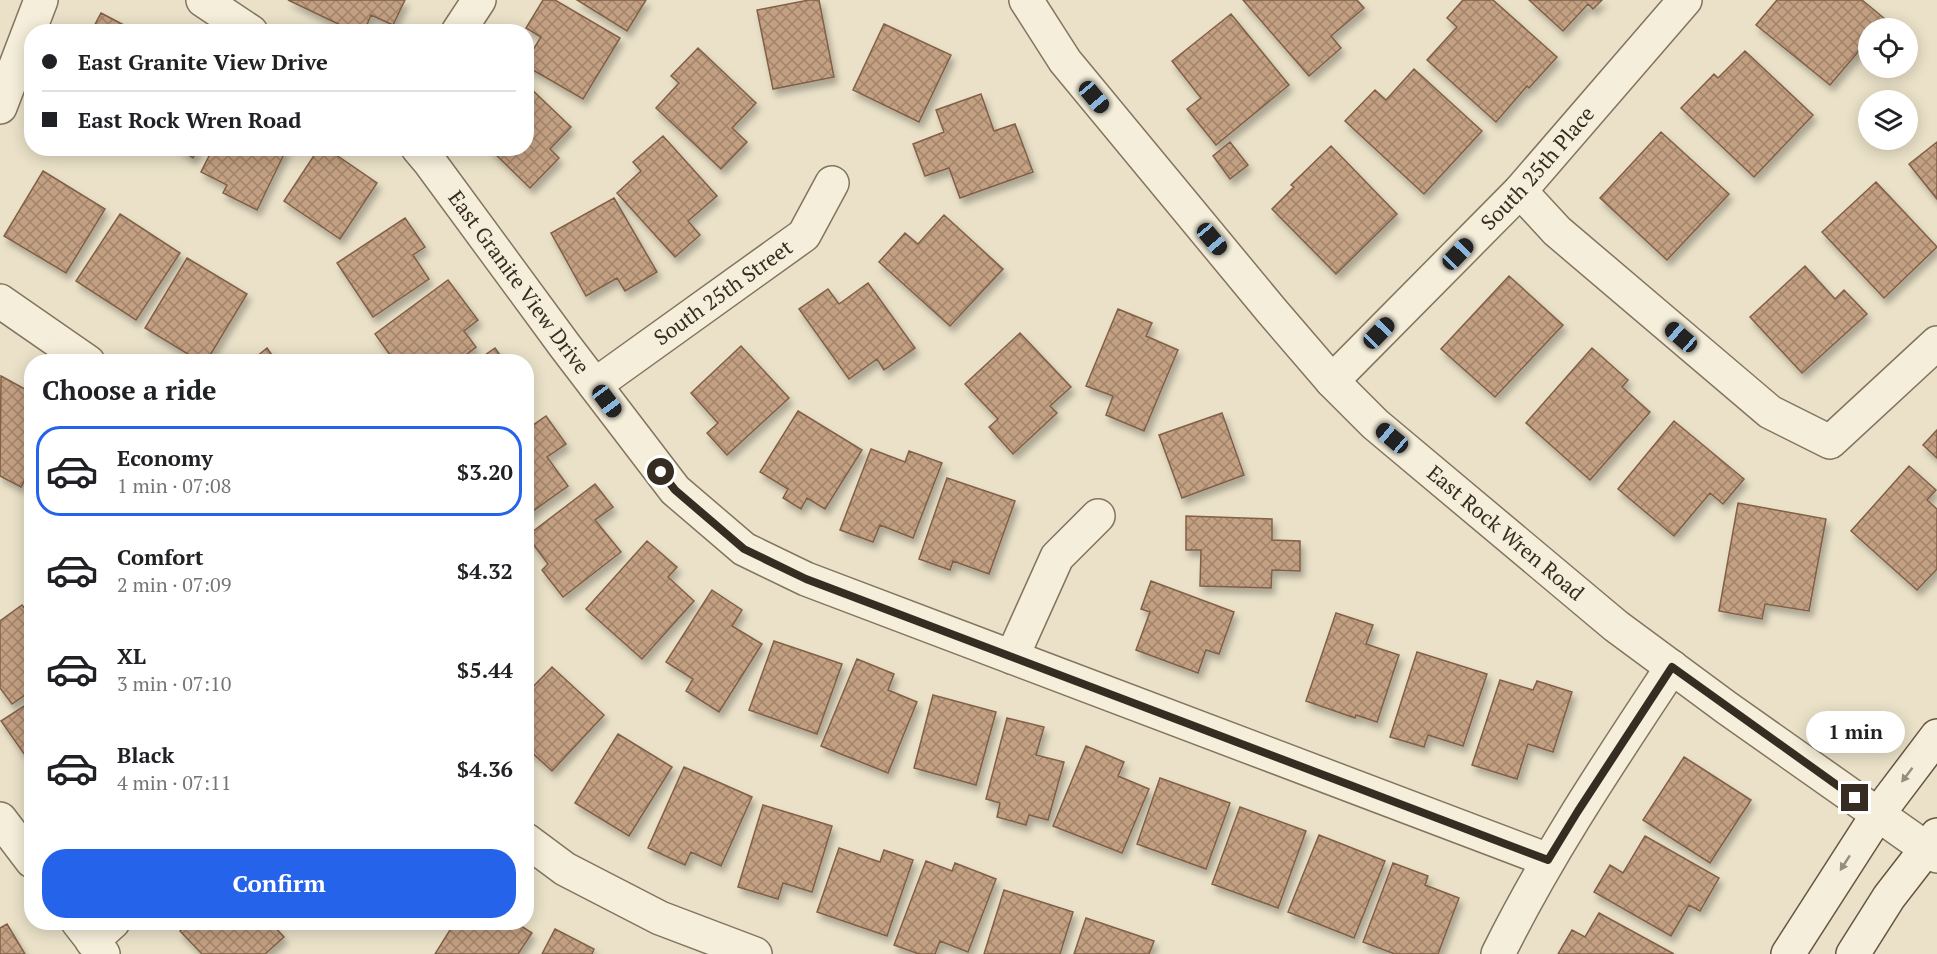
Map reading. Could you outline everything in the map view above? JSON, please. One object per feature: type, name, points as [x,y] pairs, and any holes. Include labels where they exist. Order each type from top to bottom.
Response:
[{"type":"street","points":[[32,24],[41,0]]},
{"type":"street","points":[[203,0],[239,24]]},
{"type":"street","points":[[463,24],[479,0]]},
{"type":"street","name":"East Rock Wren Road","points":[[1026,0],[1065,61],[1271,310],[1332,381],[1375,424],[1616,626],[1878,814],[1933,846]]},
{"type":"street","name":"South 25th Place","points":[[1332,381],[1520,191],[1685,0]]},
{"type":"street","points":[[0,107],[24,44]]},
{"type":"street","name":"East Granite View Drive","points":[[424,156],[675,490],[744,549],[806,579],[1548,860]]},
{"type":"street","name":"South 25th Street","points":[[595,385],[804,236],[831,183]]},
{"type":"street","points":[[1520,191],[1557,231],[1770,412],[1830,442],[1937,343]]},
{"type":"street","points":[[0,301],[76,354]]},
{"type":"street","points":[[1012,657],[1057,557],[1098,516]]},
{"type":"street","points":[[1498,954],[1548,860],[1672,667]]},
{"type":"street","points":[[1788,954],[1878,814],[1937,736]]},
{"type":"street","points":[[0,819],[24,850]]},
{"type":"street","points":[[534,846],[565,869],[660,918],[755,954]]},
{"type":"street","points":[[1852,954],[1889,897],[1933,846]]},
{"type":"building","points":[[288,0],[405,0],[393,24],[371,15],[367,24],[338,24]]},
{"type":"building","points":[[543,0],[555,0],[620,38],[583,99],[534,71],[534,48],[541,37],[534,33],[534,24],[528,24]]},
{"type":"building","points":[[577,0],[646,0],[627,31]]},
{"type":"building","points":[[819,0],[834,77],[773,89],[757,10]]},
{"type":"building","points":[[1243,0],[1357,0],[1364,8],[1331,36],[1341,48],[1309,76]]},
{"type":"building","points":[[1463,0],[1493,0],[1557,57],[1529,88],[1527,86],[1496,122],[1427,60],[1457,27],[1447,18]]},
{"type":"building","points":[[1529,0],[1602,0],[1593,9],[1588,4],[1563,31]]},
{"type":"building","points":[[1777,0],[1862,0],[1884,18],[1858,18],[1858,52],[1830,85],[1756,25]]},
{"type":"building","points":[[101,13],[122,24],[95,24]]},
{"type":"building","points":[[1231,14],[1289,85],[1216,145],[1187,109],[1201,98],[1172,61]]},
{"type":"building","points":[[884,24],[951,55],[919,122],[853,90]]},
{"type":"building","points":[[698,48],[756,103],[732,128],[747,142],[721,169],[656,108],[679,83],[671,76]]},
{"type":"building","points":[[1745,51],[1813,115],[1754,177],[1681,108],[1714,74],[1718,78]]},
{"type":"building","points":[[1414,69],[1482,131],[1424,194],[1345,121],[1375,90],[1386,100]]},
{"type":"building","points":[[534,92],[571,127],[550,149],[559,158],[530,188],[497,156],[534,156]]},
{"type":"building","points":[[981,94],[994,131],[1015,124],[1033,172],[960,198],[949,168],[925,176],[913,144],[944,132],[936,110]]},
{"type":"building","points":[[1661,132],[1729,194],[1667,260],[1600,198]]},
{"type":"building","points":[[663,136],[717,196],[688,221],[700,235],[675,257],[617,193],[641,171],[633,162]]},
{"type":"building","points":[[1230,142],[1248,165],[1230,179],[1213,156]]},
{"type":"building","points":[[1937,142],[1937,199],[1909,164]]},
{"type":"building","points":[[1331,146],[1397,214],[1336,274],[1272,209],[1294,187],[1291,185]]},
{"type":"building","points":[[209,156],[283,156],[257,210],[223,193],[227,185],[201,172]]},
{"type":"building","points":[[314,156],[338,156],[377,183],[340,239],[284,201]]},
{"type":"building","points":[[43,171],[105,209],[66,273],[4,236]]},
{"type":"building","points":[[1876,182],[1937,247],[1884,298],[1822,232]]},
{"type":"building","points":[[614,198],[657,272],[625,291],[617,278],[586,296],[551,233]]},
{"type":"building","points":[[120,214],[180,253],[136,320],[76,281]]},
{"type":"building","points":[[944,215],[1003,269],[950,326],[879,262],[905,233],[918,244]]},
{"type":"building","points":[[405,218],[425,247],[413,255],[429,279],[373,317],[337,263]]},
{"type":"building","points":[[187,258],[247,294],[211,354],[188,354],[145,328]]},
{"type":"building","points":[[1805,266],[1835,299],[1844,290],[1867,314],[1802,373],[1750,317]]},
{"type":"building","points":[[1509,276],[1563,325],[1495,397],[1441,349]]},
{"type":"building","points":[[448,280],[478,320],[464,331],[476,347],[467,354],[389,354],[375,334]]},
{"type":"building","points":[[868,283],[915,348],[884,370],[877,359],[849,379],[799,309],[828,289],[839,304]]},
{"type":"building","points":[[1118,309],[1152,323],[1146,336],[1178,350],[1144,431],[1106,415],[1113,396],[1086,386]]},
{"type":"building","points":[[1020,333],[1071,387],[1050,406],[1057,413],[1013,454],[989,427],[998,419],[965,384]]},
{"type":"building","points":[[741,346],[789,398],[727,455],[707,433],[718,423],[691,393]]},
{"type":"building","points":[[267,348],[271,354],[260,354]]},
{"type":"building","points":[[495,348],[499,354],[486,354]]},
{"type":"building","points":[[1592,348],[1628,380],[1622,387],[1650,412],[1590,480],[1526,423]]},
{"type":"building","points":[[1,376],[24,389],[24,482],[21,487],[0,476]]},
{"type":"building","points":[[798,411],[862,450],[825,509],[807,498],[801,509],[783,498],[788,489],[760,472]]},
{"type":"building","points":[[1222,413],[1244,475],[1182,498],[1159,435]]},
{"type":"building","points":[[546,416],[566,444],[547,457],[568,486],[534,510],[534,424]]},
{"type":"building","points":[[1674,421],[1744,479],[1723,504],[1710,493],[1674,536],[1618,489]]},
{"type":"building","points":[[1937,430],[1937,458],[1923,445]]},
{"type":"building","points":[[871,449],[905,462],[909,451],[942,463],[913,538],[880,525],[873,542],[840,530]]},
{"type":"building","points":[[1909,466],[1936,490],[1927,500],[1937,509],[1937,569],[1917,590],[1851,531]]},
{"type":"building","points":[[947,478],[1015,501],[989,574],[953,561],[950,570],[919,559]]},
{"type":"building","points":[[595,484],[613,507],[595,520],[621,552],[563,597],[542,570],[548,564],[534,545],[534,531]]},
{"type":"building","points":[[1738,503],[1826,519],[1809,611],[1765,604],[1762,619],[1719,611]]},
{"type":"building","points":[[1186,516],[1272,519],[1272,540],[1300,541],[1300,571],[1272,570],[1271,588],[1200,586],[1201,550],[1186,550]]},
{"type":"building","points":[[647,541],[677,567],[668,577],[694,601],[642,659],[586,609]]},
{"type":"building","points":[[1151,581],[1234,612],[1219,654],[1206,650],[1198,673],[1136,650],[1150,612],[1141,609]]},
{"type":"building","points":[[712,590],[742,610],[732,626],[762,644],[719,712],[686,691],[693,679],[666,662]]},
{"type":"building","points":[[22,605],[24,608],[24,696],[12,704],[0,688],[0,621]]},
{"type":"building","points":[[1336,613],[1373,625],[1366,644],[1399,655],[1377,722],[1356,715],[1355,718],[1306,701]]},
{"type":"building","points":[[774,641],[842,664],[817,734],[749,710]]},
{"type":"building","points":[[1417,652],[1487,674],[1463,746],[1428,735],[1424,747],[1390,737]]},
{"type":"building","points":[[857,659],[894,674],[888,690],[917,702],[888,773],[821,746]]},
{"type":"building","points":[[552,667],[604,715],[552,771],[534,755],[534,686]]},
{"type":"building","points":[[1500,680],[1533,690],[1537,681],[1572,692],[1553,752],[1528,744],[1517,779],[1472,765]]},
{"type":"building","points":[[933,695],[996,712],[976,785],[914,768]]},
{"type":"building","points":[[24,706],[24,754],[1,721]]},
{"type":"building","points":[[1007,718],[1044,727],[1036,755],[1064,762],[1048,820],[1029,815],[1026,825],[997,817],[1000,803],[986,799]]},
{"type":"building","points":[[618,734],[672,767],[629,836],[575,803]]},
{"type":"building","points":[[1086,746],[1124,762],[1118,776],[1149,789],[1122,853],[1053,826]]},
{"type":"building","points":[[1684,757],[1751,800],[1710,863],[1643,820]]},
{"type":"building","points":[[684,767],[752,797],[721,866],[691,852],[685,865],[648,848]]},
{"type":"building","points":[[1160,778],[1230,803],[1206,869],[1137,844]]},
{"type":"building","points":[[763,805],[832,826],[812,892],[783,883],[778,899],[738,887]]},
{"type":"building","points":[[1240,807],[1306,831],[1278,908],[1212,884]]},
{"type":"building","points":[[1319,835],[1385,861],[1354,938],[1288,912]]},
{"type":"building","points":[[1645,836],[1719,878],[1700,911],[1689,905],[1671,936],[1594,892],[1610,865],[1623,873]]},
{"type":"building","points":[[839,848],[880,862],[884,850],[913,860],[887,936],[817,912]]},
{"type":"building","points":[[926,861],[952,871],[955,863],[996,879],[968,952],[940,941],[935,954],[919,954],[894,945]]},
{"type":"building","points":[[1393,863],[1428,876],[1425,885],[1459,898],[1438,954],[1395,954],[1363,942]]},
{"type":"building","points":[[1004,890],[1073,912],[1060,954],[984,954]]},
{"type":"building","points":[[1599,913],[1674,954],[1558,954],[1572,930],[1585,937]]},
{"type":"building","points":[[1086,918],[1154,941],[1149,954],[1074,954]]},
{"type":"building","points":[[7,924],[25,954],[0,954],[0,928]]},
{"type":"building","points":[[555,929],[594,949],[592,954],[542,954]]},
{"type":"building","points":[[277,930],[284,937],[265,954],[202,954],[180,931]]},
{"type":"building","points":[[450,930],[527,930],[532,933],[518,954],[435,954]]},
{"type":"route","points":[[661,472],[675,490],[744,549],[806,579],[1548,860],[1672,667],[1855,798]]}]
